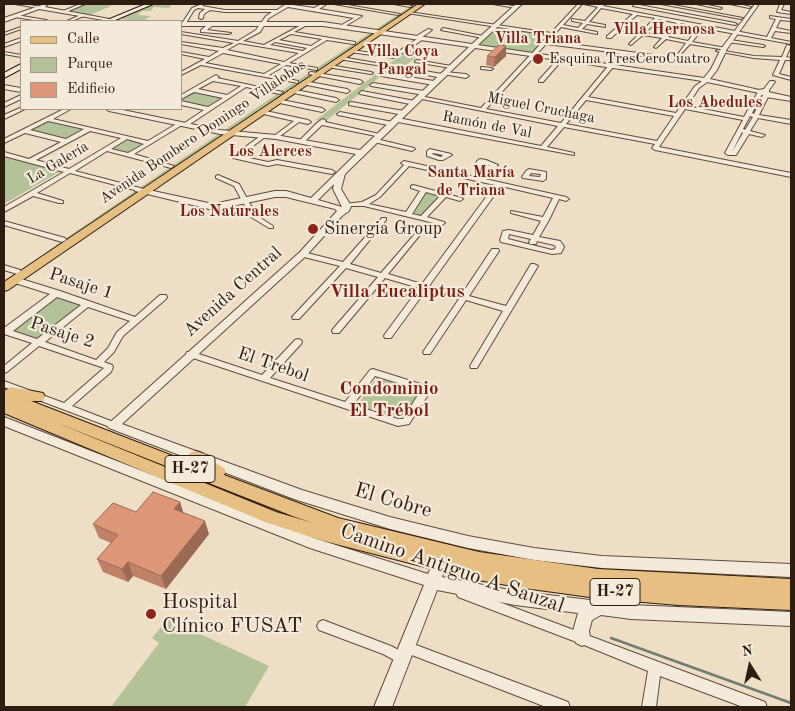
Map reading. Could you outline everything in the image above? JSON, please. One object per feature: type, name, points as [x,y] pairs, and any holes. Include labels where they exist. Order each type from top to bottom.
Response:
[{"type":"main road","points":[[114,20],[150,4]]},
{"type":"main road","name":"Avenida Bombero Domingo Villalobos","points":[[375,32],[398,14],[410,7],[422,4]]},
{"type":"main road","name":"Avenida Bombero Domingo Villalobos","points":[[12,278],[410,7]]},
{"type":"main road","name":"Avenida Bombero Domingo Villalobos","points":[[313,72],[329,66],[352,47]]},
{"type":"main road","points":[[4,76],[20,67]]},
{"type":"main road","name":"Avenida Bombero Domingo Villalobos","points":[[4,287],[12,278],[62,240],[141,190],[171,166],[262,112],[279,96],[291,91],[300,82]]},
{"type":"main road","points":[[4,389],[24,396],[38,396]]},
{"type":"main road","name":"H-27","points":[[4,396],[124,457],[269,500],[337,525],[443,558],[524,580],[597,590],[678,597],[791,602]]},
{"type":"main road","name":"H-27","points":[[4,407],[271,517],[320,533],[443,558],[479,560],[598,577],[791,587]]},
{"type":"main road","points":[[196,456],[207,467],[269,500]]},
{"type":"street","points":[[17,4],[106,20]]},
{"type":"street","points":[[4,20],[48,4]]},
{"type":"street","points":[[63,12],[83,4]]},
{"type":"street","points":[[182,24],[193,9],[204,4]]},
{"type":"street","points":[[225,11],[240,4]]},
{"type":"street","points":[[314,10],[326,4]]},
{"type":"street","points":[[336,4],[398,14]]},
{"type":"street","points":[[396,4],[495,26],[552,34]]},
{"type":"street","points":[[495,4],[517,5]]},
{"type":"street","points":[[482,110],[534,56],[580,4],[600,6]]},
{"type":"street","points":[[586,4],[768,39],[790,45],[776,75],[791,78]]},
{"type":"street","points":[[631,44],[655,18],[664,4],[746,10]]},
{"type":"street","points":[[698,4],[746,10]]},
{"type":"street","points":[[732,4],[746,10]]},
{"type":"street","points":[[757,4],[732,33],[702,81],[657,145],[791,175]]},
{"type":"street","points":[[782,4],[778,10],[791,13]]},
{"type":"street","points":[[183,72],[258,31],[267,17],[288,5],[358,17]]},
{"type":"street","points":[[312,201],[326,188],[336,174],[363,153],[443,74],[517,5]]},
{"type":"street","points":[[634,5],[735,24]]},
{"type":"street","points":[[334,13],[348,6]]},
{"type":"street","points":[[579,30],[600,6]]},
{"type":"street","points":[[198,7],[225,11],[276,11]]},
{"type":"street","points":[[201,18],[202,13],[209,9]]},
{"type":"street","points":[[342,27],[371,10]]},
{"type":"street","points":[[721,50],[730,41],[735,24],[746,10]]},
{"type":"street","points":[[585,14],[592,15]]},
{"type":"street","points":[[609,38],[635,14]]},
{"type":"street","points":[[16,16],[37,20]]},
{"type":"street","points":[[72,20],[84,16]]},
{"type":"street","points":[[771,17],[791,20]]},
{"type":"street","points":[[768,39],[779,18]]},
{"type":"street","points":[[574,20],[603,26]]},
{"type":"street","points":[[656,48],[679,23]]},
{"type":"street","points":[[182,24],[305,24],[342,27],[690,78],[791,100]]},
{"type":"street","points":[[203,31],[212,24]]},
{"type":"street","points":[[265,46],[305,24]]},
{"type":"street","points":[[777,24],[791,26]]},
{"type":"street","points":[[560,26],[595,33]]},
{"type":"street","points":[[680,54],[701,27]]},
{"type":"street","points":[[4,35],[20,28]]},
{"type":"street","points":[[443,29],[483,37]]},
{"type":"street","points":[[620,29],[754,57],[791,59]]},
{"type":"street","points":[[773,29],[791,32]]},
{"type":"street","points":[[401,52],[430,30]]},
{"type":"street","points":[[182,32],[229,33]]},
{"type":"street","points":[[182,32],[303,52]]},
{"type":"street","points":[[289,32],[325,39],[393,57]]},
{"type":"street","points":[[4,35],[20,39]]},
{"type":"street","points":[[214,38],[219,36]]},
{"type":"street","points":[[4,46],[20,39]]},
{"type":"street","points":[[264,76],[325,39]]},
{"type":"street","points":[[274,41],[311,47]]},
{"type":"street","points":[[730,41],[763,46]]},
{"type":"street","points":[[182,42],[285,63],[313,72],[360,82]]},
{"type":"street","points":[[545,42],[651,56]]},
{"type":"street","points":[[407,49],[436,53]]},
{"type":"street","points":[[543,148],[622,52]]},
{"type":"street","points":[[4,53],[20,56]]},
{"type":"street","points":[[182,53],[209,58]]},
{"type":"street","points":[[341,58],[382,65]]},
{"type":"street","points":[[541,81],[561,60]]},
{"type":"street","points":[[417,61],[451,67]]},
{"type":"street","points":[[200,63],[347,91]]},
{"type":"street","points":[[329,66],[371,73]]},
{"type":"street","points":[[395,67],[466,76]]},
{"type":"street","points":[[483,68],[491,69]]},
{"type":"street","points":[[182,96],[230,69]]},
{"type":"street","points":[[383,75],[434,84]]},
{"type":"street","points":[[212,79],[246,85],[322,110]]},
{"type":"street","points":[[762,135],[743,131],[772,82]]},
{"type":"street","points":[[129,155],[246,85]]},
{"type":"street","points":[[373,85],[420,98]]},
{"type":"street","points":[[4,86],[20,90]]},
{"type":"street","points":[[193,90],[228,97]]},
{"type":"street","points":[[291,91],[336,100]]},
{"type":"street","points":[[362,93],[420,98]]},
{"type":"street","points":[[4,105],[20,97]]},
{"type":"street","name":"Miguel Cruchaga","points":[[420,98],[657,145]]},
{"type":"street","points":[[585,98],[677,115]]},
{"type":"street","points":[[182,103],[208,109]]},
{"type":"street","points":[[351,104],[404,113]]},
{"type":"street","points":[[4,105],[20,108]]},
{"type":"street","points":[[683,107],[791,122]]},
{"type":"street","points":[[4,117],[21,110]]},
{"type":"street","points":[[4,142],[66,110]]},
{"type":"street","points":[[118,110],[225,133],[276,137],[363,153]]},
{"type":"street","points":[[262,112],[308,122]]},
{"type":"street","name":"Ramón de Val","points":[[340,114],[572,154]]},
{"type":"street","points":[[47,119],[149,143]]},
{"type":"street","points":[[276,137],[298,120]]},
{"type":"street","points":[[301,142],[321,122],[412,149]]},
{"type":"street","points":[[30,161],[89,129]]},
{"type":"street","points":[[24,131],[66,141]]},
{"type":"street","points":[[263,136],[236,157],[268,164],[277,162],[336,174]]},
{"type":"street","name":"La Galería","points":[[4,210],[125,138]]},
{"type":"street","points":[[106,149],[171,166]]},
{"type":"street","points":[[4,154],[207,206],[221,206],[281,194],[342,209],[364,204],[378,196],[406,164],[566,199]]},
{"type":"street","points":[[431,169],[441,159]]},
{"type":"street","points":[[479,179],[486,168]]},
{"type":"street","points":[[336,174],[336,189],[342,209]]},
{"type":"street","points":[[218,177],[237,185],[253,216],[271,227]]},
{"type":"street","points":[[522,189],[529,179]]},
{"type":"street","points":[[388,336],[499,184]]},
{"type":"street","points":[[413,187],[460,198]]},
{"type":"street","points":[[326,188],[336,189]]},
{"type":"street","points":[[408,214],[424,190]]},
{"type":"street","points":[[31,193],[61,202]]},
{"type":"street","points":[[423,218],[444,195]]},
{"type":"street","points":[[530,247],[557,197]]},
{"type":"street","points":[[364,204],[442,222]]},
{"type":"street","name":"Avenida Central","points":[[113,425],[303,254],[342,209]]},
{"type":"street","points":[[512,212],[546,220]]},
{"type":"street","points":[[296,317],[345,265],[384,219]]},
{"type":"street","points":[[4,223],[62,240]]},
{"type":"street","points":[[336,330],[422,229]]},
{"type":"street","points":[[509,232],[557,243],[560,247],[558,251],[552,252],[530,247],[507,242],[503,238],[509,232]]},
{"type":"street","points":[[427,352],[495,251]]},
{"type":"street","points":[[303,254],[507,309]]},
{"type":"street","points":[[474,366],[534,266]]},
{"type":"street","name":"Pasaje 1","points":[[4,267],[12,278],[136,320]]},
{"type":"street","points":[[5,331],[57,294]]},
{"type":"street","points":[[98,362],[111,350],[119,335],[163,296]]},
{"type":"street","points":[[4,370],[88,303]]},
{"type":"street","name":"Pasaje 2","points":[[5,331],[109,367],[65,407]]},
{"type":"street","points":[[264,379],[298,342]]},
{"type":"street","name":"El Trebol","points":[[190,354],[346,406],[402,423],[406,422],[427,389],[373,372],[346,406]]},
{"type":"street","name":"El Cobre","points":[[4,384],[299,495],[430,534],[498,548],[602,562],[791,571]]},
{"type":"street","name":"Camino Antiguo A Sauzal","points":[[4,421],[124,457],[240,515],[332,550],[389,566],[433,582],[760,707]]},
{"type":"street","points":[[383,707],[443,558]]},
{"type":"street","points":[[433,582],[515,598],[631,612],[791,619]]},
{"type":"street","points":[[582,638],[581,631],[584,615],[599,608]]},
{"type":"street","points":[[323,626],[563,707]]},
{"type":"street","points":[[649,707],[655,668]]},
{"type":"green space","points":[[84,4],[115,4],[91,15],[67,11]]},
{"type":"green space","points":[[154,4],[171,5],[169,8],[154,7],[151,11],[142,11],[138,15],[151,16],[145,20],[117,19]]},
{"type":"green space","points":[[414,4],[420,4],[4,286],[4,283],[65,239],[280,92]]},
{"type":"green space","points":[[492,26],[549,34],[532,53],[475,45]]},
{"type":"green space","points":[[402,54],[417,56],[403,68],[393,66],[326,121],[316,120]]},
{"type":"green space","points":[[193,91],[226,97],[208,108],[182,102],[182,95]]},
{"type":"green space","points":[[48,121],[85,129],[65,140],[29,131]]},
{"type":"green space","points":[[126,138],[147,143],[129,154],[108,149]]},
{"type":"green space","points":[[4,156],[61,171],[4,204]]},
{"type":"green space","points":[[426,192],[441,196],[421,216],[413,214]]},
{"type":"green space","points":[[56,295],[85,304],[39,341],[9,330]]},
{"type":"green space","points":[[377,377],[422,392],[403,421],[357,406]]},
{"type":"green space","points":[[168,619],[269,666],[245,707],[111,707],[159,643],[152,638]]},
{"type":"building","points":[[499,45],[506,46],[495,57],[487,56]]},
{"type":"building","points":[[153,492],[180,502],[174,509],[205,521],[161,576],[128,562],[122,569],[97,559],[118,535],[93,524],[113,503],[136,512]]},
{"type":"waterway","points":[[611,638],[791,703]]},
{"type":"place","name":"Esquina TresCeroCuatro","points":[[538,59]]},
{"type":"place","name":"Sinergia Group","points":[[313,229]]},
{"type":"place","name":"Hospital Clínico FUSAT","points":[[151,614]]},
{"type":"district","name":"Villa Hermosa","points":[[664,30]]},
{"type":"district","name":"Villa Triana","points":[[538,39]]},
{"type":"district","name":"Villa Coya Pangal","points":[[402,61]]},
{"type":"district","name":"Los Abedules","points":[[715,103]]},
{"type":"district","name":"Los Alerces","points":[[270,152]]},
{"type":"district","name":"Santa María de Triana","points":[[471,182]]},
{"type":"district","name":"Los Naturales","points":[[229,212]]},
{"type":"district","name":"Villa Eucaliptus","points":[[397,292]]},
{"type":"district","name":"Condominio El Trébol","points":[[389,400]]}]
